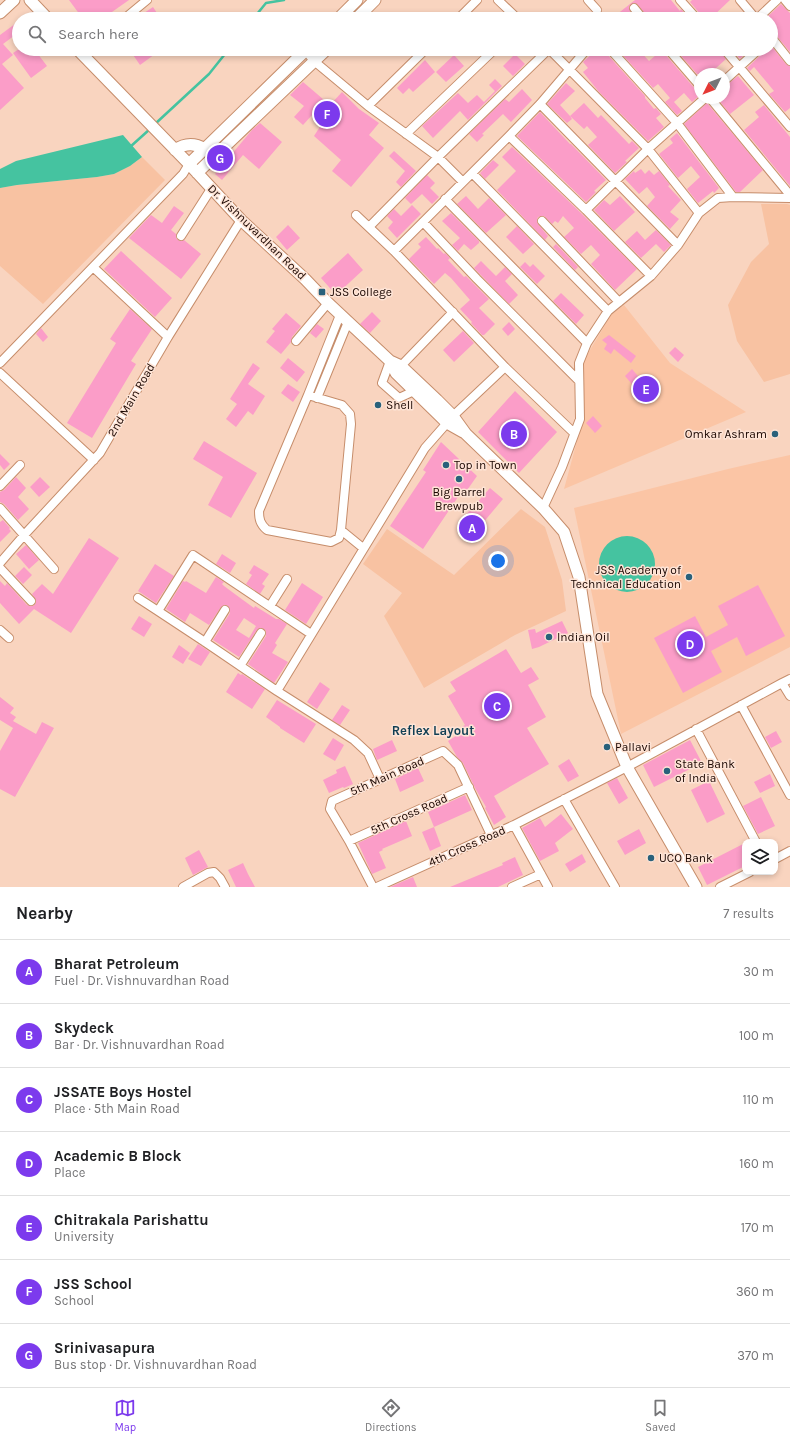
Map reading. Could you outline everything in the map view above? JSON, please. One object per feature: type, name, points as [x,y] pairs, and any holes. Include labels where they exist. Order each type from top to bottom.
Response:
[{"type":"main road","points":[[0,13],[14,0]]},
{"type":"main road","points":[[30,0],[41,12]]},
{"type":"main road","points":[[345,12],[357,0]]},
{"type":"main road","points":[[363,12],[375,0]]},
{"type":"main road","name":"Dr. Vishnuvardhan Road","points":[[87,56],[241,220],[305,279],[450,420]]},
{"type":"main road","points":[[189,164],[300,56]]},
{"type":"main road","points":[[197,173],[318,56]]},
{"type":"main road","points":[[175,150],[188,144],[197,145],[205,149]]},
{"type":"main road","name":"Dr. Vishnuvardhan Road","points":[[398,369],[414,390],[466,434],[543,508],[564,532],[578,577],[597,694],[627,767],[696,887]]},
{"type":"street","points":[[132,12],[147,0]]},
{"type":"street","points":[[465,12],[477,0]]},
{"type":"street","points":[[498,0],[511,12]]},
{"type":"street","points":[[588,0],[597,10]]},
{"type":"street","points":[[680,0],[691,12]]},
{"type":"street","points":[[740,0],[751,12]]},
{"type":"street","points":[[764,12],[777,0]]},
{"type":"street","points":[[785,0],[790,6]]},
{"type":"street","points":[[634,8],[637,12]]},
{"type":"street","points":[[778,46],[790,60]]},
{"type":"street","points":[[311,56],[368,106],[438,158],[463,182]]},
{"type":"street","points":[[368,106],[419,56]]},
{"type":"street","points":[[406,134],[488,56]]},
{"type":"street","points":[[369,227],[542,56]]},
{"type":"street","points":[[556,56],[648,149],[699,213]]},
{"type":"street","points":[[394,251],[540,104],[581,56]]},
{"type":"street","points":[[616,56],[677,123],[733,197]]},
{"type":"street","points":[[674,56],[694,79]]},
{"type":"street","points":[[730,56],[790,127]]},
{"type":"street","points":[[730,76],[752,56]]},
{"type":"street","points":[[540,104],[678,245]]},
{"type":"street","points":[[586,210],[648,149],[698,104]]},
{"type":"street","points":[[715,104],[790,195]]},
{"type":"street","points":[[509,136],[586,210],[651,276]]},
{"type":"street","points":[[0,363],[183,174],[189,164]]},
{"type":"street","points":[[183,174],[197,173]]},
{"type":"street","points":[[472,173],[608,311]]},
{"type":"street","points":[[181,236],[211,189]]},
{"type":"street","points":[[543,508],[562,467],[580,419],[579,363],[587,343],[608,311],[651,276],[678,245],[699,213],[718,198],[790,198]]},
{"type":"street","points":[[445,199],[587,343]]},
{"type":"street","points":[[356,215],[394,251],[505,367],[574,433]]},
{"type":"street","name":"2nd Main Road","points":[[0,563],[24,534],[100,453],[168,337],[241,220]]},
{"type":"street","points":[[542,220],[619,302]]},
{"type":"street","points":[[423,222],[579,381]]},
{"type":"street","points":[[93,267],[168,337]]},
{"type":"street","points":[[296,341],[328,303]]},
{"type":"street","points":[[398,369],[453,312]]},
{"type":"street","points":[[308,395],[342,405],[350,414],[351,424],[341,530],[339,538],[332,542],[267,530],[262,526],[259,518],[259,511],[308,395],[344,318]]},
{"type":"street","points":[[317,398],[344,318]]},
{"type":"street","points":[[390,361],[382,383],[399,398],[414,390]]},
{"type":"street","points":[[277,691],[424,448],[450,420],[505,367]]},
{"type":"street","points":[[0,373],[94,460]]},
{"type":"street","points":[[0,486],[20,465]]},
{"type":"street","points":[[0,508],[54,569]]},
{"type":"street","points":[[341,530],[363,548]]},
{"type":"street","points":[[158,611],[193,555],[311,634]]},
{"type":"street","points":[[0,568],[31,601]]},
{"type":"street","points":[[270,606],[287,579]]},
{"type":"street","points":[[138,598],[277,691],[354,740],[368,753],[380,780]]},
{"type":"street","points":[[205,642],[225,610]]},
{"type":"street","points":[[0,630],[9,638]]},
{"type":"street","points":[[240,666],[261,633]]},
{"type":"street","points":[[514,825],[627,767],[741,704],[790,679]]},
{"type":"street","points":[[782,683],[790,696]]},
{"type":"street","points":[[741,704],[790,795]]},
{"type":"street","points":[[696,729],[754,839]]},
{"type":"street","name":"5th Main Road","points":[[373,887],[330,809],[332,801],[443,751],[458,765],[492,835]]},
{"type":"street","name":"5th Cross Road","points":[[349,841],[468,787]]},
{"type":"street","points":[[564,799],[615,887]]},
{"type":"street","name":"4th Cross Road","points":[[377,887],[514,825],[548,887]]},
{"type":"street","points":[[778,857],[790,851]]},
{"type":"street","points":[[183,887],[208,873],[214,872],[220,878],[225,887]]},
{"type":"street","points":[[512,887],[541,874]]},
{"type":"street","points":[[720,887],[744,875]]},
{"type":"shaded area","points":[[142,157],[165,180],[43,304],[0,266],[0,188],[114,174],[130,166]]},
{"type":"shaded area","points":[[761,204],[790,205],[790,374],[764,382],[737,341],[728,305],[751,262],[769,244]]},
{"type":"shaded area","points":[[624,305],[670,363],[746,412],[564,489],[583,419],[581,365],[611,315]]},
{"type":"shaded area","name":"JSS Academy of Technical Education","points":[[790,455],[790,647],[621,734],[574,508]]},
{"type":"shaded area","points":[[521,509],[545,527],[562,580],[566,611],[515,635],[424,688],[384,616],[402,593],[363,564],[387,529],[454,575]]},
{"type":"water","points":[[123,135],[142,157],[130,166],[114,174],[0,188],[0,169],[16,161]]},
{"type":"water","points":[[621,536],[633,536],[643,540],[651,548],[655,558],[655,570],[651,580],[643,588],[633,592],[621,592],[611,588],[603,580],[599,570],[599,558],[603,548],[611,540]]},
{"type":"building","points":[[69,0],[129,0],[112,12],[78,12]]},
{"type":"building","points":[[635,0],[671,0],[680,11],[681,9],[684,12],[644,12],[638,5],[634,3],[629,6],[631,12],[620,12]]},
{"type":"building","points":[[692,0],[730,0],[717,12],[698,12],[690,2]]},
{"type":"building","points":[[781,4],[790,13],[790,52],[778,38],[778,12],[772,12]]},
{"type":"building","points":[[153,7],[156,12],[146,12]]},
{"type":"building","points":[[12,26],[12,37],[3,44],[12,56],[2,64],[24,88],[0,110],[0,35]]},
{"type":"building","points":[[778,54],[786,64],[790,66],[790,108],[785,112],[769,94],[774,91],[754,67],[750,71],[747,68],[760,56],[778,56]]},
{"type":"building","points":[[15,56],[39,56],[47,66],[31,78]]},
{"type":"building","points":[[134,56],[152,56],[140,65]]},
{"type":"building","points":[[453,56],[455,56],[464,66],[446,82],[436,72]]},
{"type":"building","points":[[513,56],[517,56],[525,64],[513,76],[503,66]]},
{"type":"building","points":[[589,56],[609,56],[645,96],[654,109],[656,108],[661,114],[656,118],[664,127],[648,141],[599,92],[583,72],[588,68],[583,62]]},
{"type":"building","points":[[623,56],[644,56],[649,61],[655,56],[667,56],[694,88],[694,100],[692,102],[684,93],[674,102],[682,111],[677,115],[665,102],[670,98],[658,84],[653,88]]},
{"type":"building","points":[[681,56],[724,56],[726,59],[716,68],[694,68],[694,71]]},
{"type":"building","points":[[425,60],[435,72],[413,92],[409,88],[403,94],[397,88]]},
{"type":"building","points":[[738,76],[754,95],[730,114],[722,104],[730,104],[730,82]]},
{"type":"building","points":[[495,79],[502,86],[468,120],[460,111],[433,138],[422,126],[458,93],[468,103],[477,95],[484,102],[495,91],[489,85]]},
{"type":"building","points":[[303,82],[330,105],[342,92],[359,109],[379,123],[369,135],[384,148],[351,187],[332,171],[341,160],[314,136],[323,122],[313,114],[303,125],[294,117],[304,106],[290,95]]},
{"type":"building","points":[[566,83],[575,91],[560,105],[572,119],[567,123],[547,104]]},
{"type":"building","points":[[522,89],[532,100],[511,122],[503,114],[482,134],[484,135],[477,142],[469,134],[505,99],[509,102]]},
{"type":"building","points":[[584,103],[598,118],[601,115],[629,144],[632,141],[639,148],[615,173],[588,145],[597,137],[587,126],[584,129],[570,116]]},
{"type":"building","points":[[706,104],[708,104],[763,170],[740,192],[736,192],[684,124]]},
{"type":"building","points":[[764,105],[790,137],[790,186],[744,130],[759,117],[755,112]]},
{"type":"building","points":[[540,112],[606,180],[594,191],[596,192],[586,202],[517,136]]},
{"type":"building","points":[[260,123],[282,142],[259,169],[243,155],[222,180],[215,174],[252,130]]},
{"type":"building","points":[[677,133],[719,188],[698,203],[687,189],[700,177],[691,166],[678,178],[659,154],[673,143],[670,139]]},
{"type":"building","points":[[512,147],[637,269],[615,290],[591,264],[600,255],[591,245],[581,254],[564,237],[574,228],[563,216],[558,223],[555,221],[552,224],[544,216],[538,217],[538,224],[548,236],[545,240],[497,190],[516,171],[502,157]]},
{"type":"building","points":[[394,151],[416,171],[401,187],[396,182],[405,171],[389,156]]},
{"type":"building","points":[[493,160],[499,165],[485,179],[480,173]]},
{"type":"building","points":[[641,169],[645,174],[649,170],[654,175],[659,171],[670,185],[668,186],[681,200],[670,212],[679,219],[670,229],[647,206],[655,197],[647,187],[639,194],[625,179],[634,171],[635,173]]},
{"type":"building","points":[[427,175],[435,183],[430,188],[439,197],[432,204],[422,194],[411,204],[405,198]]},
{"type":"building","points":[[466,196],[478,209],[489,198],[506,215],[486,233],[457,204]]},
{"type":"building","points":[[620,196],[635,212],[614,231],[594,210],[604,200],[610,205]]},
{"type":"building","points":[[412,205],[421,214],[397,238],[388,228],[393,222],[387,216],[394,209],[401,216]]},
{"type":"building","points":[[174,206],[184,213],[171,230],[176,234],[176,238],[178,240],[184,240],[201,254],[181,279],[129,238],[151,215],[162,223]]},
{"type":"building","points":[[451,213],[479,241],[479,243],[471,250],[464,244],[458,251],[452,245],[460,238],[442,221]]},
{"type":"building","points":[[288,225],[300,238],[287,250],[276,237]]},
{"type":"building","points":[[517,226],[534,244],[523,254],[506,237]]},
{"type":"building","points":[[656,230],[671,245],[664,252],[656,244],[641,258],[625,242],[637,231],[645,240]]},
{"type":"building","points":[[426,237],[437,249],[438,248],[444,254],[445,253],[450,258],[448,260],[464,277],[466,276],[489,299],[479,308],[495,324],[484,335],[482,335],[460,309],[470,300],[451,278],[445,273],[434,284],[409,259],[421,247],[418,244]]},
{"type":"building","points":[[556,244],[578,267],[575,270],[553,247]]},
{"type":"building","points":[[121,251],[172,298],[155,317],[104,269]]},
{"type":"building","points":[[348,253],[363,270],[336,295],[321,278]]},
{"type":"building","points":[[481,261],[496,276],[505,267],[512,274],[505,281],[518,295],[509,304],[474,268]]},
{"type":"building","points":[[525,262],[530,267],[533,264],[545,276],[537,284],[520,267]]},
{"type":"building","points":[[561,293],[584,315],[576,324],[553,301]]},
{"type":"building","points":[[130,309],[152,329],[131,361],[136,364],[92,438],[67,423],[116,343],[110,339]]},
{"type":"building","points":[[372,312],[381,321],[370,333],[360,324]]},
{"type":"building","points":[[286,313],[301,326],[281,354],[266,342],[275,331],[272,329]]},
{"type":"building","points":[[509,322],[515,329],[508,336],[502,329]]},
{"type":"building","points":[[317,324],[324,329],[316,338],[310,333]]},
{"type":"building","points":[[41,328],[48,337],[43,342],[36,334]]},
{"type":"building","points":[[463,331],[474,343],[454,362],[443,350]]},
{"type":"building","points":[[609,335],[636,356],[631,363],[614,349],[611,354],[604,349],[607,344],[602,340]]},
{"type":"building","points":[[675,347],[684,355],[678,362],[669,353]]},
{"type":"building","points":[[288,358],[305,372],[297,382],[280,368]]},
{"type":"building","points":[[253,363],[260,368],[248,384],[265,396],[253,415],[248,411],[236,427],[226,419],[237,404],[230,399]]},
{"type":"building","points":[[632,369],[643,382],[636,389],[625,376]]},
{"type":"building","points":[[288,384],[300,392],[293,402],[281,393]]},
{"type":"building","points":[[515,391],[557,432],[519,473],[478,432]]},
{"type":"building","points":[[593,416],[602,426],[595,433],[586,423]]},
{"type":"building","points":[[204,441],[257,473],[231,518],[208,505],[223,477],[193,459]]},
{"type":"building","points":[[441,442],[477,476],[463,496],[460,494],[423,549],[390,526],[426,472],[423,470]]},
{"type":"building","points":[[0,454],[10,464],[4,470],[0,465]]},
{"type":"building","points":[[16,477],[26,488],[18,497],[29,509],[18,520],[4,504],[0,502],[0,492],[4,490]]},
{"type":"building","points":[[40,477],[50,487],[39,497],[30,487]]},
{"type":"building","points":[[490,488],[503,499],[472,536],[457,525]]},
{"type":"building","points":[[3,520],[11,531],[0,542],[0,522]]},
{"type":"building","points":[[89,538],[119,558],[71,633],[34,609],[19,624],[0,603],[0,581],[5,586],[7,583],[27,605],[33,606],[36,603],[36,600],[32,594],[42,584],[53,594]]},
{"type":"building","points":[[26,545],[39,560],[29,569],[16,554]]},
{"type":"building","points":[[222,554],[236,563],[230,573],[216,564]]},
{"type":"building","points":[[155,564],[174,576],[156,603],[138,591]]},
{"type":"building","points":[[254,565],[269,574],[262,584],[265,586],[260,594],[246,584],[252,575],[249,573]]},
{"type":"building","points":[[24,567],[32,575],[23,584],[15,576]]},
{"type":"building","points":[[216,577],[224,582],[222,584],[224,586],[254,608],[255,606],[287,624],[275,643],[277,645],[272,653],[288,662],[274,683],[248,664],[266,636],[266,631],[264,629],[261,628],[257,630],[239,657],[213,640],[230,613],[228,606],[225,605],[221,607],[209,625],[190,613],[185,622],[166,609],[183,581],[186,581],[206,593]],"holes":[[[244,618],[256,626],[249,638],[236,630]]]},
{"type":"building","points":[[302,583],[323,597],[306,624],[285,610]]},
{"type":"building","points":[[758,585],[785,636],[746,656],[737,637],[711,651],[722,672],[683,693],[654,638],[695,616],[706,637],[728,625],[718,606]]},
{"type":"building","points":[[139,616],[152,624],[144,637],[131,629]]},
{"type":"building","points":[[562,621],[568,633],[532,649],[528,630],[535,629],[536,633]]},
{"type":"building","points":[[198,644],[210,652],[201,666],[188,659]]},
{"type":"building","points":[[179,645],[190,653],[183,664],[172,657]]},
{"type":"building","points":[[506,649],[521,673],[531,667],[539,679],[528,685],[546,717],[527,728],[549,764],[494,796],[506,817],[494,825],[463,763],[457,757],[448,741],[459,734],[457,730],[465,725],[448,696],[456,691],[450,682]]},
{"type":"building","points":[[238,673],[265,689],[252,709],[226,692]]},
{"type":"building","points":[[320,682],[330,689],[317,709],[307,702]]},
{"type":"building","points":[[0,697],[14,708],[10,713],[16,717],[13,721],[36,734],[42,722],[54,728],[15,797],[0,789],[0,751],[13,728],[0,720]]},
{"type":"building","points":[[277,700],[316,724],[304,743],[266,717]]},
{"type":"building","points":[[342,705],[350,710],[340,725],[332,720]]},
{"type":"building","points":[[776,731],[782,742],[771,748],[765,737]]},
{"type":"building","points":[[333,738],[344,745],[335,761],[323,754]]},
{"type":"building","points":[[392,740],[397,751],[377,760],[373,749]]},
{"type":"building","points":[[690,740],[702,763],[654,787],[643,765]]},
{"type":"building","points":[[569,759],[579,776],[568,782],[558,766]]},
{"type":"building","points":[[345,766],[353,784],[329,793],[323,780],[337,773],[336,770]]},
{"type":"building","points":[[418,768],[424,781],[400,792],[395,779]]},
{"type":"building","points":[[770,774],[775,786],[760,793],[754,782]]},
{"type":"building","points":[[617,778],[628,798],[619,804],[607,783]]},
{"type":"building","points":[[709,781],[725,814],[707,823],[691,790]]},
{"type":"building","points":[[465,795],[472,810],[434,827],[428,812]]},
{"type":"building","points":[[761,797],[775,826],[758,834],[743,806]]},
{"type":"building","points":[[561,814],[573,829],[555,843],[559,851],[540,861],[522,828],[540,818],[545,827]]},
{"type":"building","points":[[406,821],[412,836],[382,849],[383,850],[379,852],[386,868],[372,874],[358,843]]},
{"type":"building","points":[[434,827],[441,846],[430,851],[422,832]]},
{"type":"building","points":[[639,829],[646,843],[625,855],[617,841]]},
{"type":"building","points":[[742,845],[742,868],[707,885],[698,867]]},
{"type":"building","points":[[199,850],[208,867],[193,875],[185,858]]},
{"type":"building","points":[[582,854],[586,862],[570,872],[565,864]]},
{"type":"building","points":[[515,857],[523,875],[498,887],[450,887],[503,865],[502,863]]},
{"type":"building","points":[[243,863],[255,887],[236,887],[228,870]]},
{"type":"building","points":[[413,877],[417,887],[390,887],[397,884]]},
{"type":"waterway","points":[[259,12],[266,3],[284,0]]},
{"type":"waterway","points":[[155,124],[209,74],[223,56]]},
{"type":"waterway","points":[[130,147],[150,129]]},
{"type":"place","name":"JSS School","points":[[327,114]]},
{"type":"place","name":"Srinivasapura","points":[[220,158]]},
{"type":"place","name":"JSS College","points":[[322,292]]},
{"type":"place","name":"Chitrakala Parishattu","points":[[646,389]]},
{"type":"place","name":"Shell","points":[[378,405]]},
{"type":"place","name":"Skydeck","points":[[514,434]]},
{"type":"place","name":"Omkar Ashram","points":[[775,434]]},
{"type":"place","name":"Top in Town","points":[[446,465]]},
{"type":"place","name":"Big Barrel Brewpub","points":[[459,479]]},
{"type":"place","name":"Bharat Petroleum","points":[[472,528]]},
{"type":"place","name":"JSS Academy of Technical Education","points":[[689,577]]},
{"type":"place","name":"Indian Oil","points":[[549,637]]},
{"type":"place","name":"Academic B Block","points":[[690,644]]},
{"type":"place","name":"JSSATE Boys Hostel","points":[[497,706]]},
{"type":"place","name":"Pallavi","points":[[607,747]]},
{"type":"place","name":"State Bank of India","points":[[667,771]]},
{"type":"place","name":"UCO Bank","points":[[651,858]]},
{"type":"district","name":"Reflex Layout","points":[[433,730]]}]
